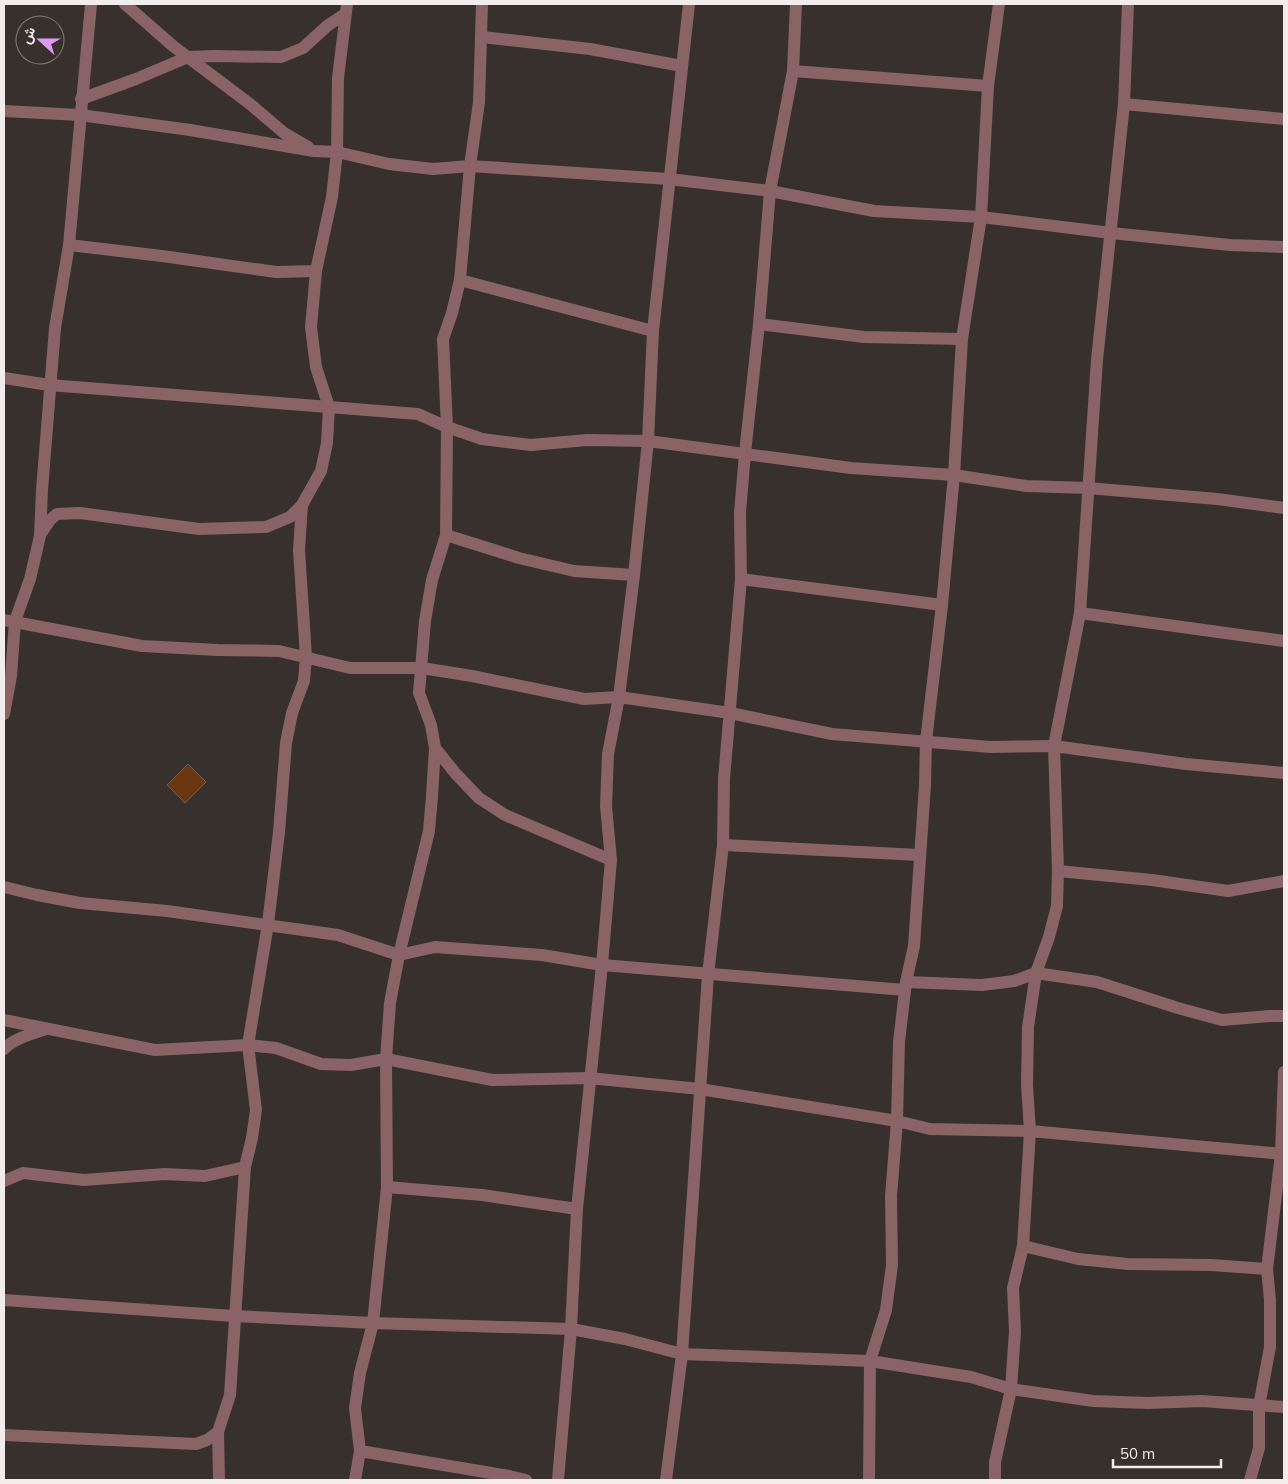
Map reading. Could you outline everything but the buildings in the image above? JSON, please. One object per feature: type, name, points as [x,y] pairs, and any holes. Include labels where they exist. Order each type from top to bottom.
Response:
[{"type":"street","points":[[4,714],[11,676],[9,620],[30,579],[40,536],[54,328],[69,245],[91,4]]},
{"type":"street","points":[[124,4],[135,15],[284,132],[314,151]]},
{"type":"street","points":[[355,1480],[360,1451],[355,1408],[360,1374],[373,1322],[387,1187],[386,1059],[390,1003],[399,955],[429,831],[435,748],[431,726],[419,693],[425,621],[432,580],[446,536],[447,427],[443,339],[452,314],[460,280],[470,166],[479,102],[482,4]]},
{"type":"street","points":[[558,1480],[571,1328],[576,1209],[602,965],[611,860],[606,806],[608,754],[618,697],[634,575],[648,441],[653,331],[688,4]]},
{"type":"street","points":[[666,1480],[682,1354],[708,975],[723,845],[724,779],[741,579],[740,513],[745,453],[759,324],[770,191],[793,71],[796,4]]},
{"type":"street","points":[[865,1479],[870,1361],[886,1310],[892,1265],[891,1196],[897,1121],[899,1042],[906,986],[914,946],[925,785],[926,741],[942,605],[954,476],[962,339],[981,217],[988,86],[1000,4]]},
{"type":"street","points":[[995,1480],[995,1462],[1011,1389],[1015,1331],[1013,1288],[1023,1246],[1030,1131],[1027,1085],[1028,1027],[1036,973],[1057,906],[1058,871],[1054,746],[1080,613],[1097,360],[1124,104],[1128,4]]},
{"type":"street","points":[[82,99],[188,57],[281,56],[303,48],[346,9]]},
{"type":"street","points":[[40,536],[50,520],[57,514],[80,513],[199,529],[266,527],[290,517],[302,505],[320,471],[327,443],[329,407],[316,367],[311,327],[316,271],[332,197],[337,152],[338,78],[346,9]]},
{"type":"street","points":[[482,37],[590,49],[682,66]]},
{"type":"street","points":[[793,71],[988,86]]},
{"type":"street","points":[[1124,104],[1284,119]]},
{"type":"street","points":[[4,111],[80,115],[190,130],[314,151],[337,152],[389,164],[433,169],[470,166],[669,179],[770,191],[874,211],[981,217],[1230,245],[1284,247]]},
{"type":"street","points":[[69,245],[276,272],[316,271]]},
{"type":"street","points":[[460,280],[653,331]]},
{"type":"street","points":[[759,324],[864,337],[962,339]]},
{"type":"street","points":[[4,378],[49,385],[418,414],[447,427],[482,439],[531,445],[587,440],[648,441],[851,468],[954,476],[1026,486],[1088,488],[1218,499],[1284,508]]},
{"type":"street","points":[[219,1480],[218,1432],[230,1395],[245,1167],[256,1110],[248,1045],[268,924],[279,832],[286,743],[292,713],[304,682],[306,657],[299,550],[302,505]]},
{"type":"street","points":[[446,536],[519,558],[574,571],[634,575]]},
{"type":"street","points":[[741,579],[942,605]]},
{"type":"street","points":[[1080,613],[1284,641]]},
{"type":"street","points":[[9,620],[142,646],[279,651],[350,668],[422,668],[472,676],[584,699],[618,697],[730,713],[832,734],[991,747],[1054,746],[1186,764],[1284,773]]},
{"type":"street","points":[[435,748],[456,774],[480,798],[505,815],[611,860]]},
{"type":"street","points":[[723,845],[919,855]]},
{"type":"street","points":[[1058,871],[1228,890],[1284,881]]},
{"type":"street","points":[[4,887],[80,903],[167,911],[338,935],[399,955],[435,947],[542,955],[602,965],[708,975],[906,986],[982,985],[1014,980],[1036,973],[1097,982],[1222,1020],[1284,1016]]},
{"type":"street","points":[[4,1020],[155,1050],[248,1045],[276,1048],[321,1064],[351,1065],[386,1059],[492,1080],[589,1078],[700,1089],[897,1121],[930,1129],[1030,1131],[1283,1154]]},
{"type":"street","points":[[4,1049],[24,1037],[47,1029]]},
{"type":"street","points":[[1250,1480],[1259,1448],[1259,1406],[1270,1347],[1270,1300],[1267,1268],[1283,1154],[1284,1072]]},
{"type":"street","points":[[4,1181],[23,1173],[84,1180],[165,1174],[206,1176],[245,1167]]},
{"type":"street","points":[[387,1187],[482,1195],[576,1209]]},
{"type":"street","points":[[1023,1246],[1078,1259],[1108,1262],[1267,1268]]},
{"type":"street","points":[[4,1300],[234,1316],[571,1328],[625,1339],[682,1354],[870,1361],[971,1377],[1011,1389],[1093,1401],[1148,1403],[1202,1401],[1284,1407]]},
{"type":"street","points":[[4,1434],[196,1444],[207,1440],[218,1432]]},
{"type":"street","points":[[360,1451],[526,1480]]}]
